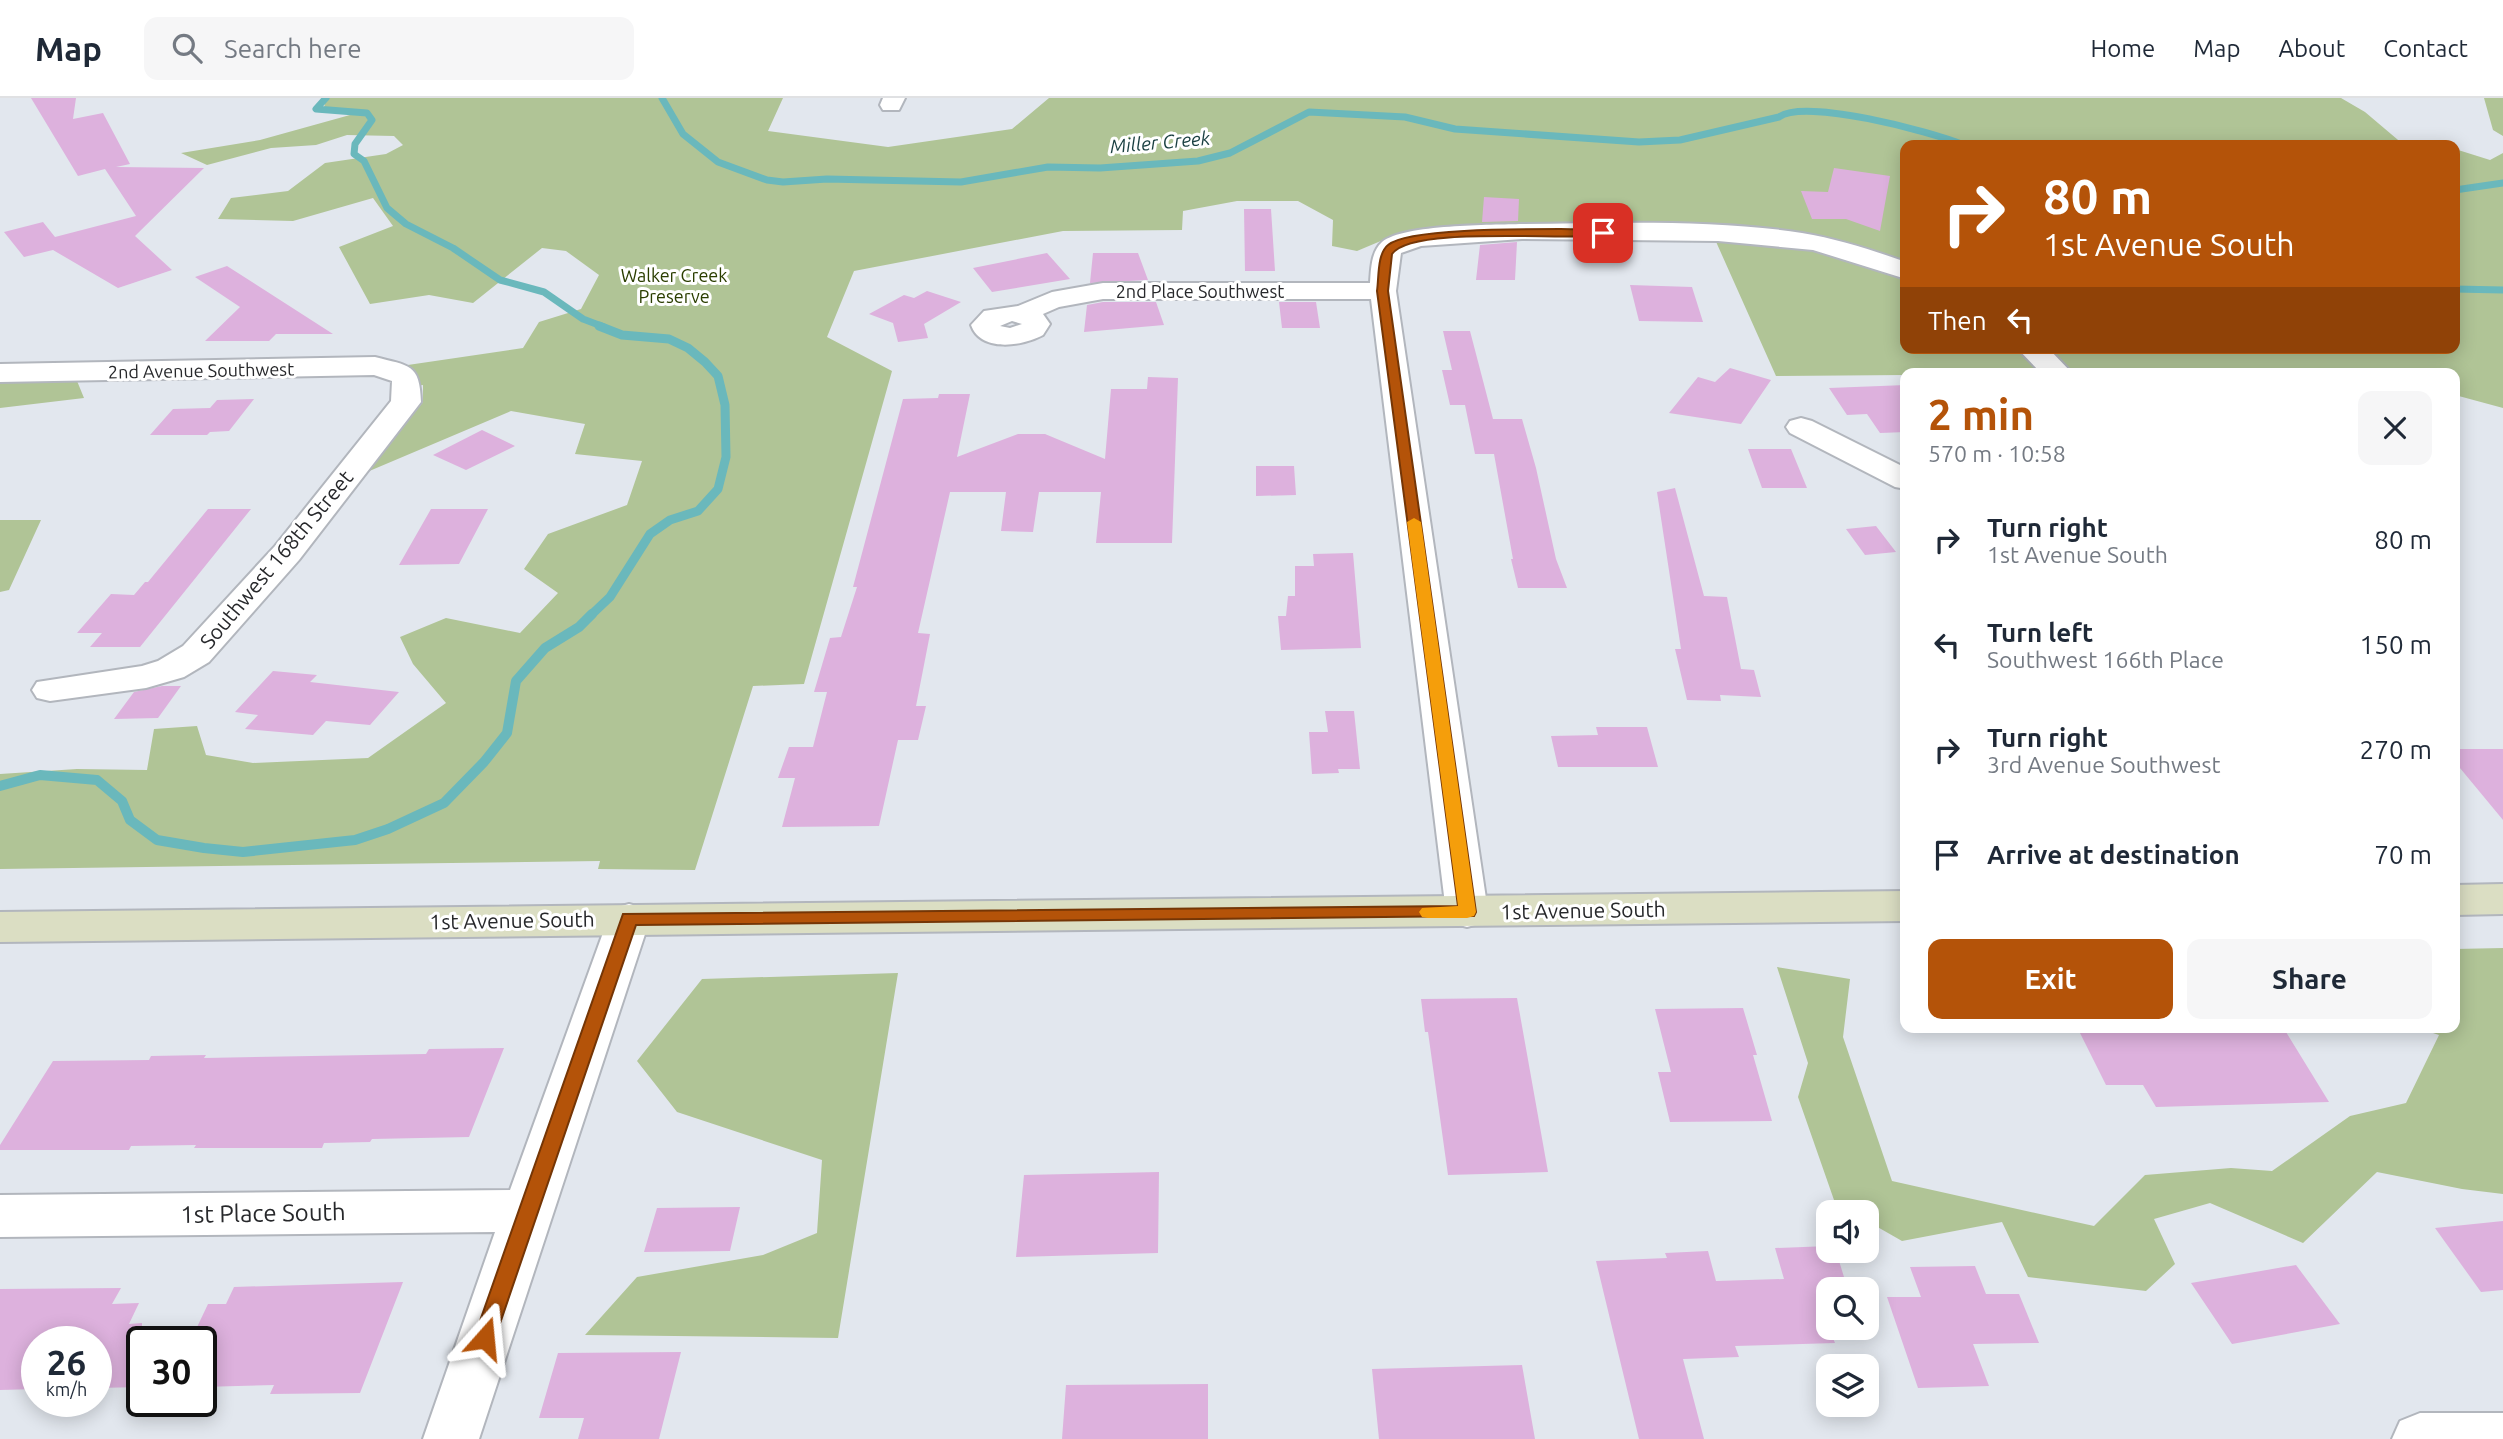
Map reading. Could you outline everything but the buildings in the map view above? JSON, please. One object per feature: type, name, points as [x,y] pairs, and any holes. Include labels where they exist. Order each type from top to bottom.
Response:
[{"type":"main road","points":[[2460,899],[2503,899]]},
{"type":"main road","name":"1st Avenue South","points":[[0,927],[1900,906]]},
{"type":"street","points":[[1467,912],[1382,291],[1387,254],[1392,247],[1405,241],[1491,232],[1742,233],[1800,240],[1894,267]]},
{"type":"street","name":"2nd Place Southwest","points":[[1022,314],[1052,300],[1103,291],[1382,291]]},
{"type":"street","points":[[2037,354],[2053,368]]},
{"type":"street","name":"2nd Avenue Southwest","points":[[0,373],[375,366],[400,373]]},
{"type":"street","name":"Southwest 168th Street","points":[[50,690],[146,677],[171,670],[195,654],[287,553],[406,402],[406,380],[400,373]]},
{"type":"street","points":[[1801,427],[1900,477]]},
{"type":"street","points":[[451,1439],[629,919]]},
{"type":"street","name":"1st Place South","points":[[0,1216],[527,1211]]},
{"type":"street","points":[[2420,1439],[2503,1439]]},
{"type":"green space","name":"Walker Creek Preserve","points":[[326,98],[783,98],[768,131],[888,147],[1012,129],[1049,98],[2341,98],[2365,112],[2398,140],[1900,140],[1900,354],[2460,354],[2460,151],[2490,160],[2503,153],[2503,408],[2460,396],[2460,368],[1900,368],[1900,375],[1776,376],[1709,226],[1465,225],[1395,235],[1357,251],[1332,246],[1333,220],[1298,201],[1237,201],[1183,211],[1182,230],[1063,231],[854,271],[827,337],[892,371],[804,684],[753,686],[695,870],[598,869],[600,861],[0,869],[0,774],[77,769],[147,770],[154,729],[197,726],[206,755],[253,763],[368,758],[446,703],[413,664],[400,637],[446,618],[520,633],[558,593],[524,569],[548,534],[627,505],[642,461],[575,454],[585,424],[511,411],[367,472],[423,402],[423,385],[416,386],[401,366],[523,348],[539,322],[581,309],[599,275],[566,251],[542,248],[473,303],[429,295],[370,304],[339,247],[393,226],[373,198],[293,221],[218,219],[231,198],[288,191],[325,163],[386,154],[403,145],[394,136],[347,135],[316,145],[271,148],[207,165],[181,153],[260,140],[350,115],[324,108]]},
{"type":"green space","points":[[2484,98],[2503,98],[2503,136],[2493,130]]},
{"type":"green space","points":[[75,376],[84,398],[0,408],[0,378]]},
{"type":"green space","points":[[0,520],[41,520],[9,590],[0,592]]},
{"type":"green space","points":[[2503,948],[2503,1194],[2462,1189],[2377,1172],[2303,1243],[2210,1203],[2154,1219],[2175,1264],[2146,1291],[2028,1277],[2002,1222],[1902,1241],[1879,1228],[1879,1200],[1834,1200],[1798,1097],[1808,1063],[1777,967],[1850,979],[1843,1037],[1892,1181],[2094,1226],[2145,1175],[2231,1168],[2272,1171],[2350,1116],[2406,1103],[2439,1035],[2433,1033],[2460,1033],[2460,949]]},
{"type":"green space","points":[[898,973],[838,1338],[585,1335],[637,1277],[763,1255],[817,1233],[822,1160],[677,1112],[637,1061],[702,979]]},
{"type":"waterway","points":[[326,98],[316,109],[367,113],[372,120],[355,144],[354,154],[364,161],[387,208],[406,224],[453,248],[500,280],[544,292],[583,319],[604,327]]},
{"type":"waterway","name":"Miller Creek","points":[[662,98],[683,134],[718,162],[767,180],[783,182],[827,179],[961,182],[1048,167],[1100,168],[1198,161],[1230,153],[1309,112],[1405,117],[1455,129],[1639,142],[1680,140],[1793,112],[1814,111],[1897,125],[1950,140]]},
{"type":"waterway","points":[[2460,189],[2503,183]]},
{"type":"waterway","name":"Miller Creek","points":[[2460,289],[2503,290]]},
{"type":"waterway","points":[[590,616],[610,597],[650,534],[670,520],[698,511],[718,489],[726,457],[725,405],[718,376],[705,362],[688,348],[669,339],[622,335],[599,326]]},
{"type":"waterway","points":[[0,786],[40,775],[97,780],[122,801],[130,820],[157,840],[204,848],[243,852],[355,840],[388,829],[444,803],[484,762],[507,733],[516,681],[545,648],[579,627],[590,616]]},
{"type":"slow traffic","points":[[1414,522],[1467,912],[1428,912]]},
{"type":"route","points":[[485,1338],[629,919],[1467,912],[1382,291],[1387,254],[1392,247],[1405,241],[1457,234],[1603,233]]}]
